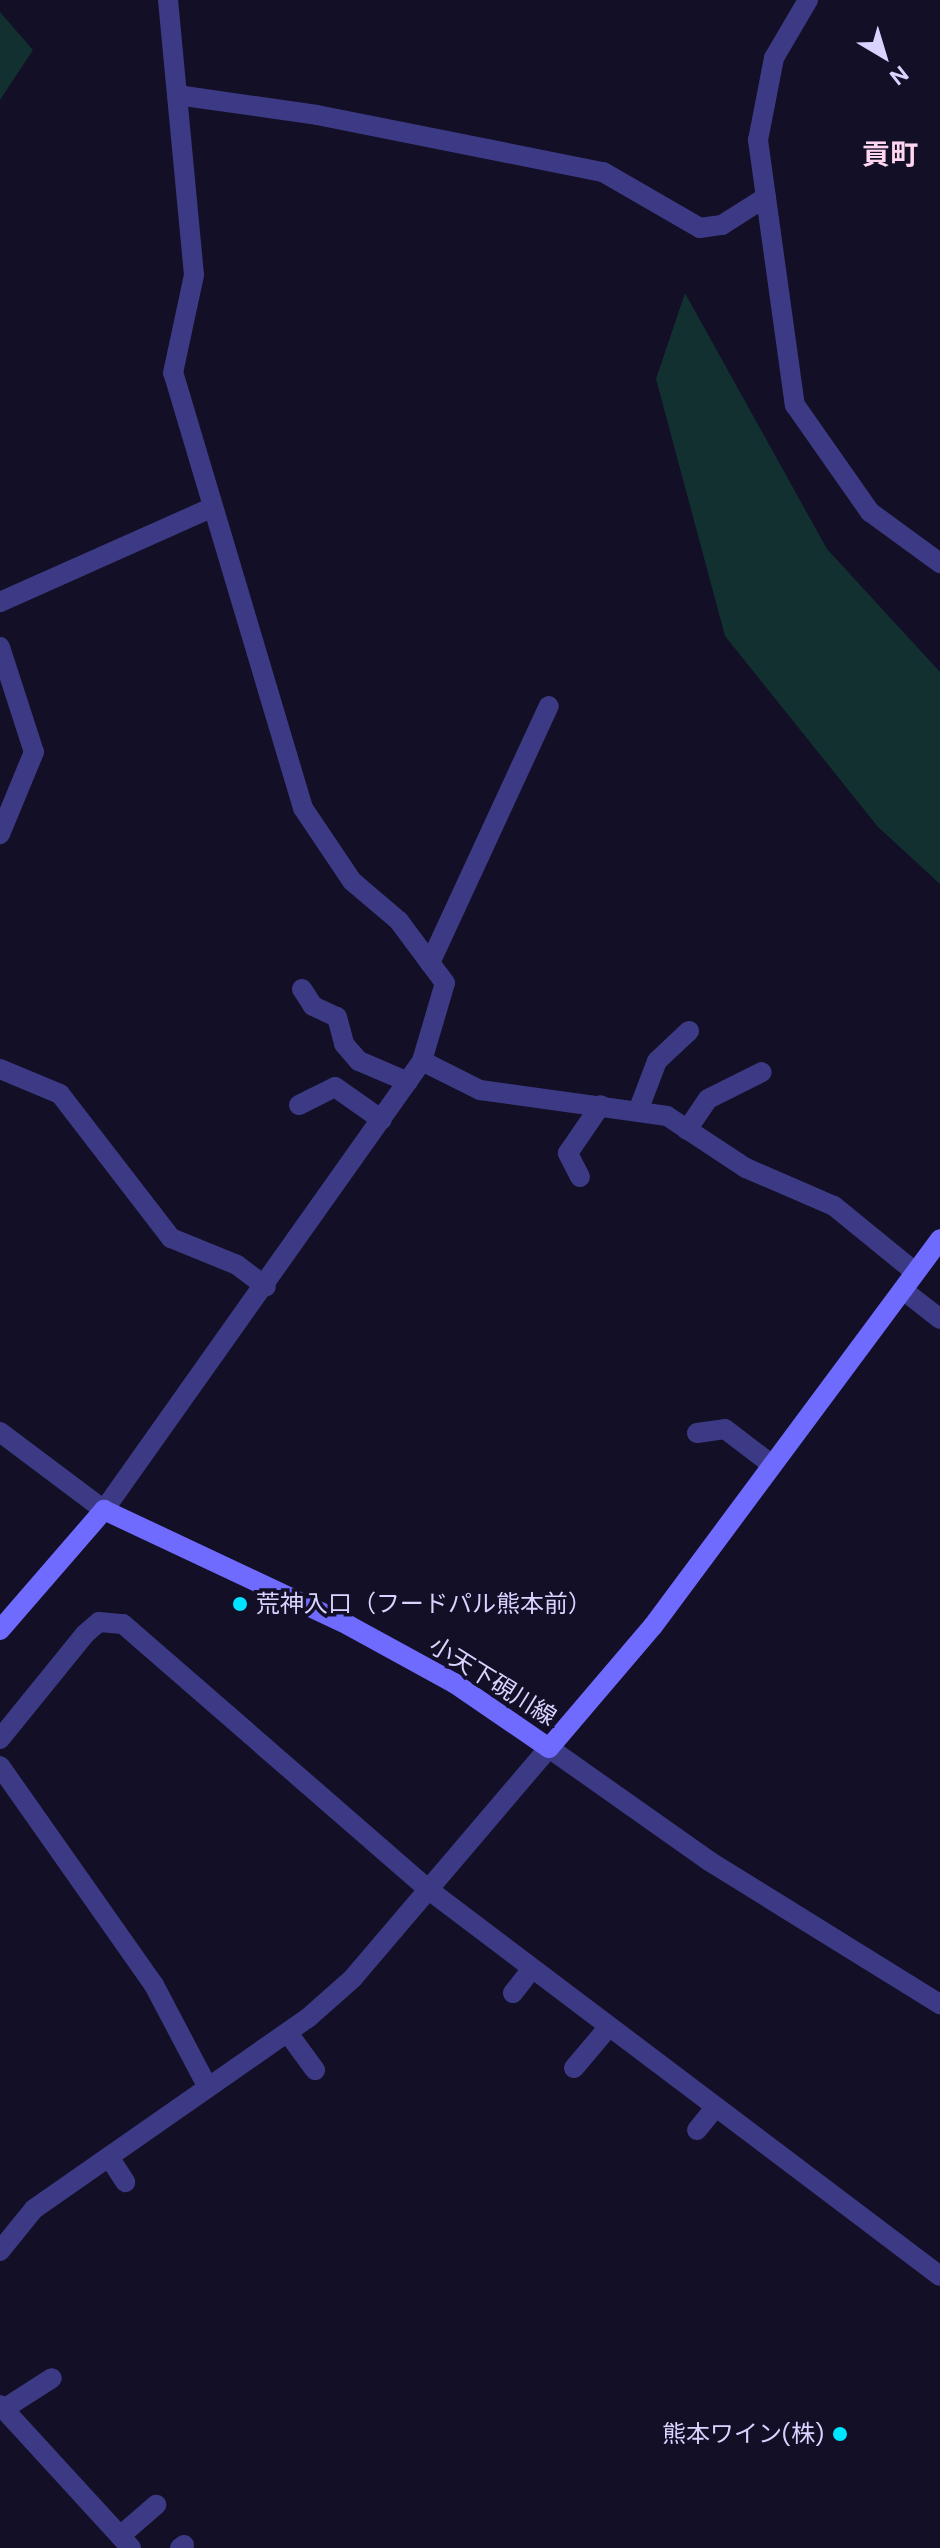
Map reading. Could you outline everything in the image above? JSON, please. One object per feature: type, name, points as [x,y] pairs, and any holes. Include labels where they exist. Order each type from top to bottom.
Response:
[{"type":"main road","name":"小天下硯川線","points":[[104,1510],[348,1625],[454,1683],[549,1748],[653,1625],[940,1239]]},
{"type":"main road","points":[[0,1630],[104,1510]]},
{"type":"street","points":[[0,1432],[104,1510],[266,1287],[422,1061],[445,983],[399,921],[352,881],[303,808],[173,373],[194,275],[168,0]]},
{"type":"street","points":[[808,0],[774,58],[758,140],[795,405],[825,458],[870,512],[940,563]]},
{"type":"street","points":[[177,95],[317,115],[603,172],[700,228],[722,225],[766,197]]},
{"type":"street","points":[[0,602],[213,507]]},
{"type":"street","points":[[0,647],[34,752],[0,834]]},
{"type":"street","points":[[430,963],[549,706]]},
{"type":"street","points":[[302,989],[313,1006],[337,1017],[344,1044],[359,1061],[408,1082]]},
{"type":"street","points":[[638,1111],[657,1061],[689,1031]]},
{"type":"street","points":[[422,1061],[480,1090],[667,1116],[746,1168],[834,1206],[915,1272]]},
{"type":"street","points":[[0,1069],[60,1094],[171,1238],[237,1265],[266,1287]]},
{"type":"street","points":[[687,1130],[708,1099],[762,1072]]},
{"type":"street","points":[[299,1105],[335,1087],[382,1120]]},
{"type":"street","points":[[580,1177],[568,1153],[601,1105]]},
{"type":"street","points":[[903,1290],[940,1319]]},
{"type":"street","points":[[697,1433],[725,1429],[771,1464]]},
{"type":"street","points":[[0,1739],[85,1634],[99,1622],[123,1624],[429,1890],[607,2029],[940,2276]]},
{"type":"street","points":[[0,2251],[34,2209],[288,2033],[353,1978],[549,1748],[709,1861],[940,2004]]},
{"type":"street","points":[[0,1766],[154,1985],[208,2088]]},
{"type":"street","points":[[513,1993],[531,1970]]},
{"type":"street","points":[[574,2068],[607,2029]]},
{"type":"street","points":[[288,2033],[315,2070]]},
{"type":"street","points":[[697,2130],[714,2109]]},
{"type":"street","points":[[109,2157],[125,2182]]},
{"type":"street","points":[[52,2378],[1,2408],[125,2542],[156,2505]]},
{"type":"green space","points":[[0,12],[33,50],[0,100]]},
{"type":"green space","points":[[685,293],[827,549],[940,672],[940,884],[878,827],[725,636],[656,379]]},
{"type":"place","name":"荒神入口（フードパル熊本前）","points":[[240,1604]]},
{"type":"place","name":"熊本ワイン(株)","points":[[840,2434]]},
{"type":"district","name":"貢町","points":[[890,155]]}]
